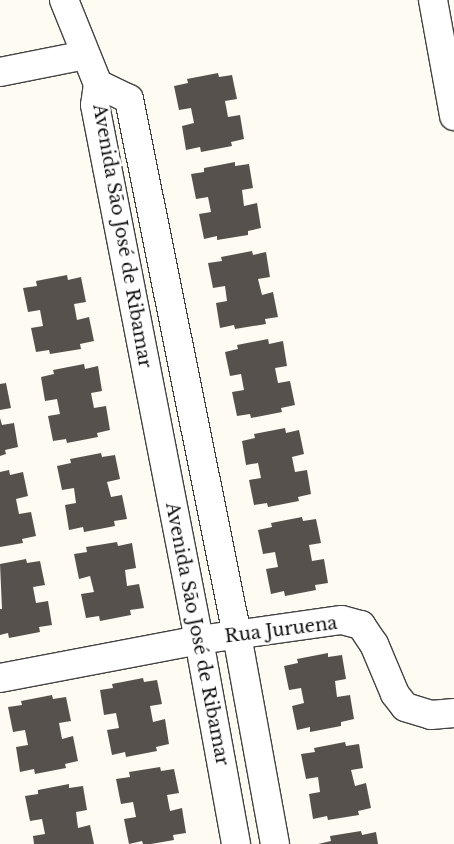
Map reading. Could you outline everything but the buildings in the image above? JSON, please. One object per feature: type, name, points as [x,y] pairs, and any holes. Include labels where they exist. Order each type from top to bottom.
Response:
[{"type":"street","points":[[64,0],[85,56],[98,84]]},
{"type":"street","points":[[433,0],[454,116]]},
{"type":"street","points":[[0,72],[85,56]]},
{"type":"street","name":"Avenida São José de Ribamar","points":[[236,844],[199,640],[95,105],[98,84],[129,99],[237,635],[275,844]]},
{"type":"street","name":"Rua Juruena","points":[[0,678],[199,640],[342,620],[361,625],[374,644],[395,694],[405,707],[431,715],[454,713]]}]
